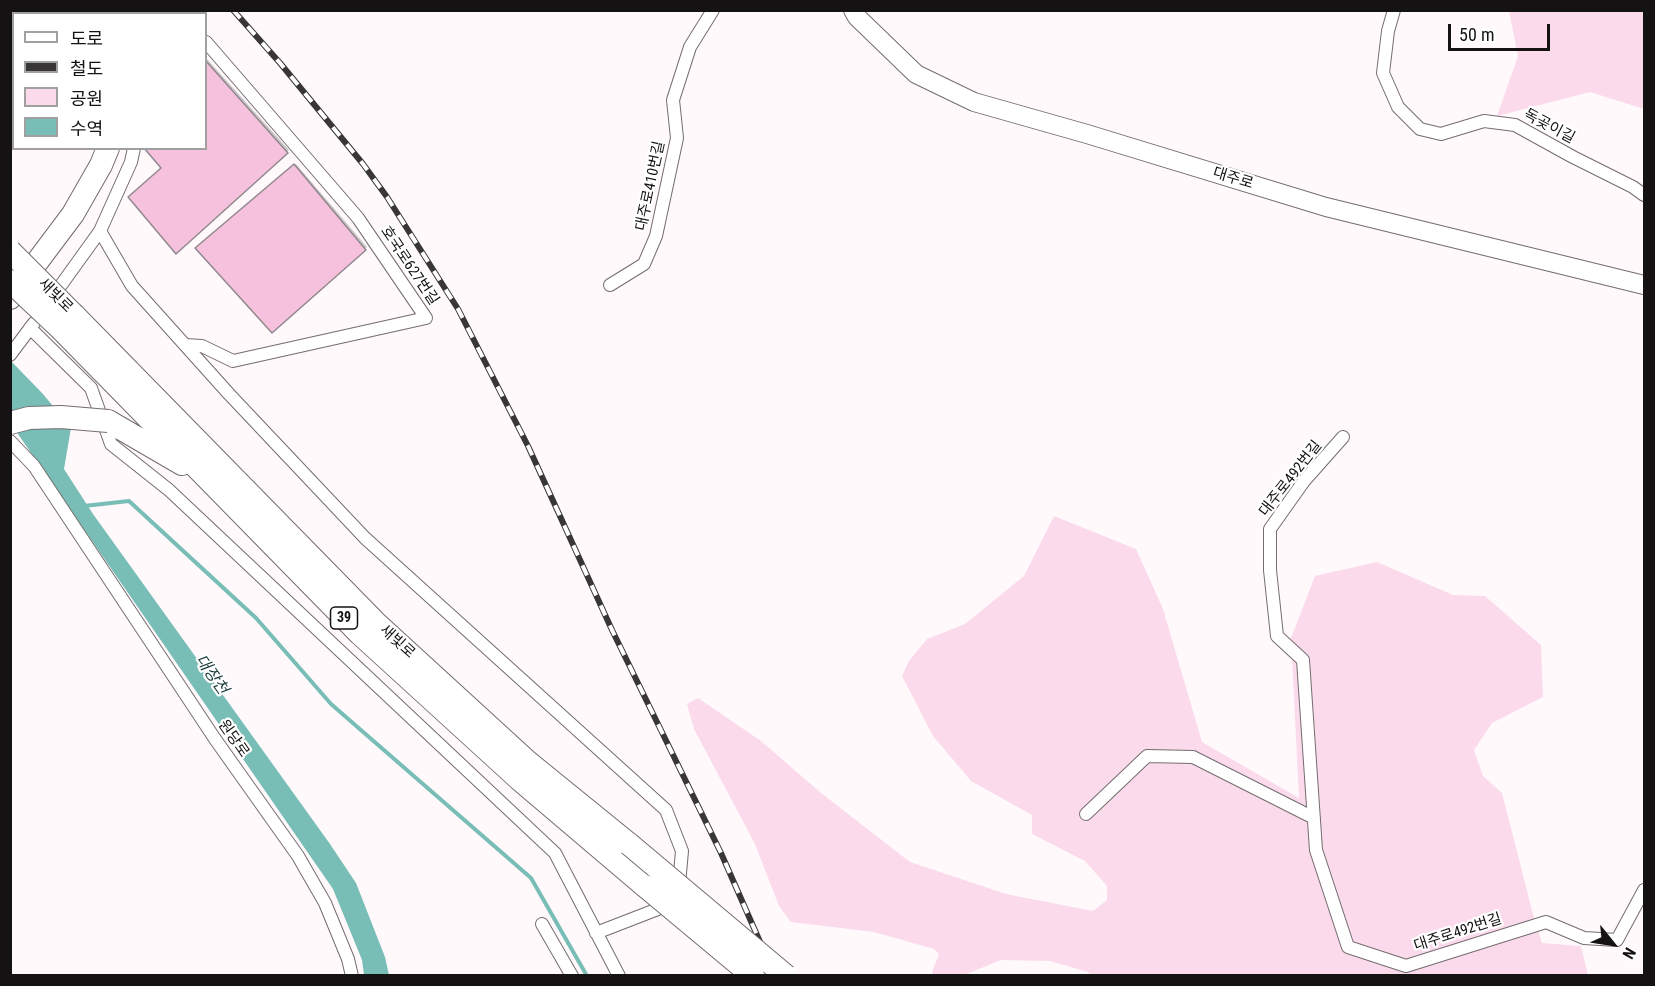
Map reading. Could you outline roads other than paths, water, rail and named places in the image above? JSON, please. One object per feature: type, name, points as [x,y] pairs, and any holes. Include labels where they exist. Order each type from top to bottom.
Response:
[{"type":"highway","points":[[11,289],[63,210],[92,160],[95,150]]},
{"type":"highway","points":[[11,289],[73,214],[107,150]]},
{"type":"highway","name":"새빛로","points":[[10,251],[68,323],[211,481],[360,634],[519,779],[753,975]]},
{"type":"highway","name":"새빛로","points":[[11,289],[68,323],[375,622],[528,762],[786,975]]},
{"type":"highway","points":[[10,423],[29,418],[61,417],[108,421],[211,481]]},
{"type":"street","name":"대주로410번길","points":[[610,285],[644,264],[656,236],[677,138],[673,100],[690,47],[713,10]]},
{"type":"street","name":"대주로","points":[[853,10],[916,74],[974,102],[1326,207],[1643,282]]},
{"type":"street","name":"독곶이길","points":[[1395,10],[1388,31],[1383,73],[1398,108],[1419,129],[1441,134],[1484,121],[1515,125],[1644,195]]},
{"type":"street","name":"호국로627번길","points":[[185,345],[202,346],[232,361],[426,318],[358,218],[207,43]]},
{"type":"street","points":[[10,355],[100,231],[133,150]]},
{"type":"street","points":[[100,231],[132,286],[365,538],[666,810],[682,851],[679,884],[658,909],[596,933]]},
{"type":"street","points":[[30,328],[90,388],[111,444],[169,490],[555,853],[619,975]]},
{"type":"street","name":"대주로492번길","points":[[1343,437],[1304,482],[1270,530],[1270,570],[1277,636],[1303,660],[1316,850],[1348,947],[1406,966],[1546,922],[1584,938],[1617,940],[1644,890]]},
{"type":"street","name":"원당로","points":[[10,441],[34,466],[215,739],[298,856],[326,903],[352,975]]},
{"type":"street","points":[[1086,814],[1147,756],[1193,757],[1314,818]]},
{"type":"street","points":[[542,924],[572,975]]},
{"type":"water","points":[[10,360],[43,394],[71,428],[64,469],[93,514],[356,883],[385,957],[389,975],[364,975],[362,960],[333,889],[11,424]]},
{"type":"waterway","points":[[84,506],[129,501],[256,618],[331,704],[531,878],[587,976]]},
{"type":"railway","points":[[233,10],[363,164],[387,197],[458,309],[528,446],[612,630],[721,853],[775,976]]},
{"type":"water label","name":"대장천","points":[[211,675]]}]
